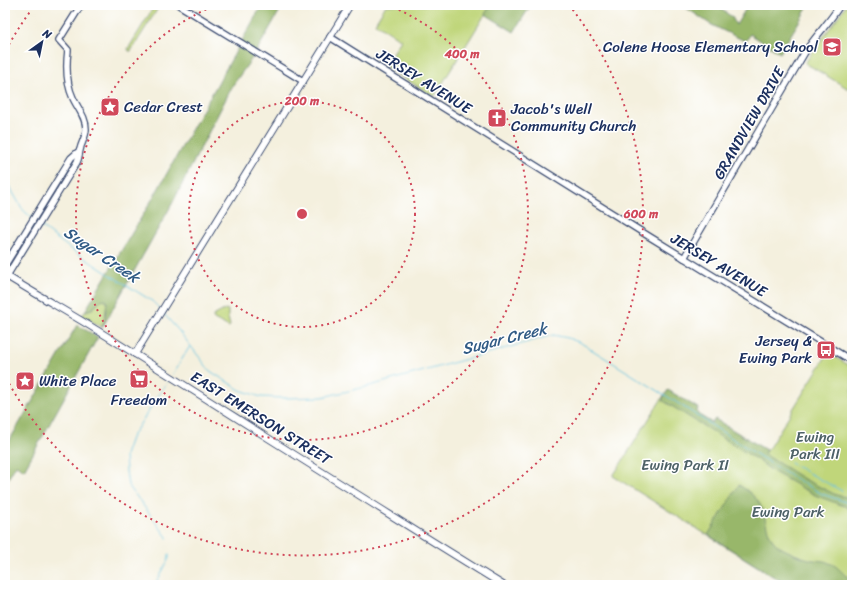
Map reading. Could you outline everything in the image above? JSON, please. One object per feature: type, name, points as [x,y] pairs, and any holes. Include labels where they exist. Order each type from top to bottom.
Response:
[{"type":"main road","points":[[135,354],[350,5]]},
{"type":"main road","name":"EAST EMERSON STREET","points":[[6,277],[135,354],[503,585]]},
{"type":"street","points":[[6,277],[77,162],[79,151],[86,135],[83,115],[72,97],[67,80],[66,68],[68,50],[59,40],[81,5]]},
{"type":"street","points":[[179,5],[303,81]]},
{"type":"street","name":"GRANDVIEW DRIVE","points":[[684,258],[805,52],[840,5]]},
{"type":"street","name":"JERSEY AVENUE","points":[[330,37],[617,217],[852,361]]},
{"type":"street","points":[[5,265],[71,158],[79,151]]},
{"type":"green space","points":[[155,5],[160,5],[131,51],[129,51],[128,49]]},
{"type":"green space","points":[[262,5],[283,5],[255,54],[233,85],[172,204],[102,328],[107,301],[103,299],[92,309],[85,311],[153,198]]},
{"type":"green space","points":[[386,5],[491,5],[434,97],[385,66],[401,40],[375,23]]},
{"type":"green space","points":[[491,5],[531,5],[514,32],[485,14]]},
{"type":"green space","points":[[682,5],[715,5],[732,17],[736,25],[748,5],[809,5],[780,53],[750,34],[745,41],[722,30],[710,24]]},
{"type":"green space","name":"Colene Hoose Elementary School","points":[[846,5],[852,5],[852,91],[805,63]]},
{"type":"green space","points":[[103,299],[107,301],[105,318],[102,327],[82,316],[85,311],[92,309]]},
{"type":"green space","points":[[226,309],[228,310],[229,327],[213,317]]},
{"type":"green space","points":[[77,325],[98,337],[24,470],[16,465],[5,484],[5,448]]},
{"type":"green space","name":"Ewing Park","points":[[828,353],[852,367],[852,585],[787,585],[613,476],[664,395],[761,457],[770,446]]},
{"type":"green space","points":[[668,390],[698,408],[697,411],[699,415],[712,423],[715,419],[766,450],[764,454],[804,479],[836,495],[852,498],[852,514],[847,507],[817,496],[772,471],[759,461],[662,400]]},
{"type":"green space","points":[[739,485],[757,499],[763,511],[768,531],[778,546],[800,556],[825,561],[834,565],[846,576],[852,577],[852,585],[787,585],[708,535]]},
{"type":"waterway","name":"Sugar Creek","points":[[5,179],[23,210],[32,218]]},
{"type":"waterway","name":"Sugar Creek","points":[[40,225],[80,255],[152,301],[160,309]]},
{"type":"waterway","name":"Sugar Creek","points":[[163,313],[210,371],[240,390],[261,397],[322,397],[366,387],[553,335],[568,338],[581,343],[781,470],[822,494],[852,503]]},
{"type":"waterway","name":"Sugar Creek","points":[[173,374],[190,346]]},
{"type":"waterway","name":"Sugar Creek","points":[[167,538],[128,485],[125,455],[131,438],[170,378]]},
{"type":"waterway","points":[[790,463],[842,491]]},
{"type":"waterway","name":"Sugar Creek","points":[[849,503],[852,510],[850,514],[852,515]]},
{"type":"waterway","name":"Sugar Creek","points":[[154,585],[160,576],[169,555]]},
{"type":"place","name":"Colene Hoose Elementary School","points":[[832,47]]},
{"type":"place","name":"Cedar Crest","points":[[110,107]]},
{"type":"place","name":"Jacob's Well Community Church","points":[[497,118]]},
{"type":"place","name":"Jersey & Ewing Park","points":[[826,350]]},
{"type":"place","name":"Freedom","points":[[139,379]]},
{"type":"place","name":"White Place","points":[[25,381]]},
{"type":"park label","name":"Ewing Park III","points":[[815,446]]},
{"type":"park label","name":"Ewing Park II","points":[[685,465]]}]
